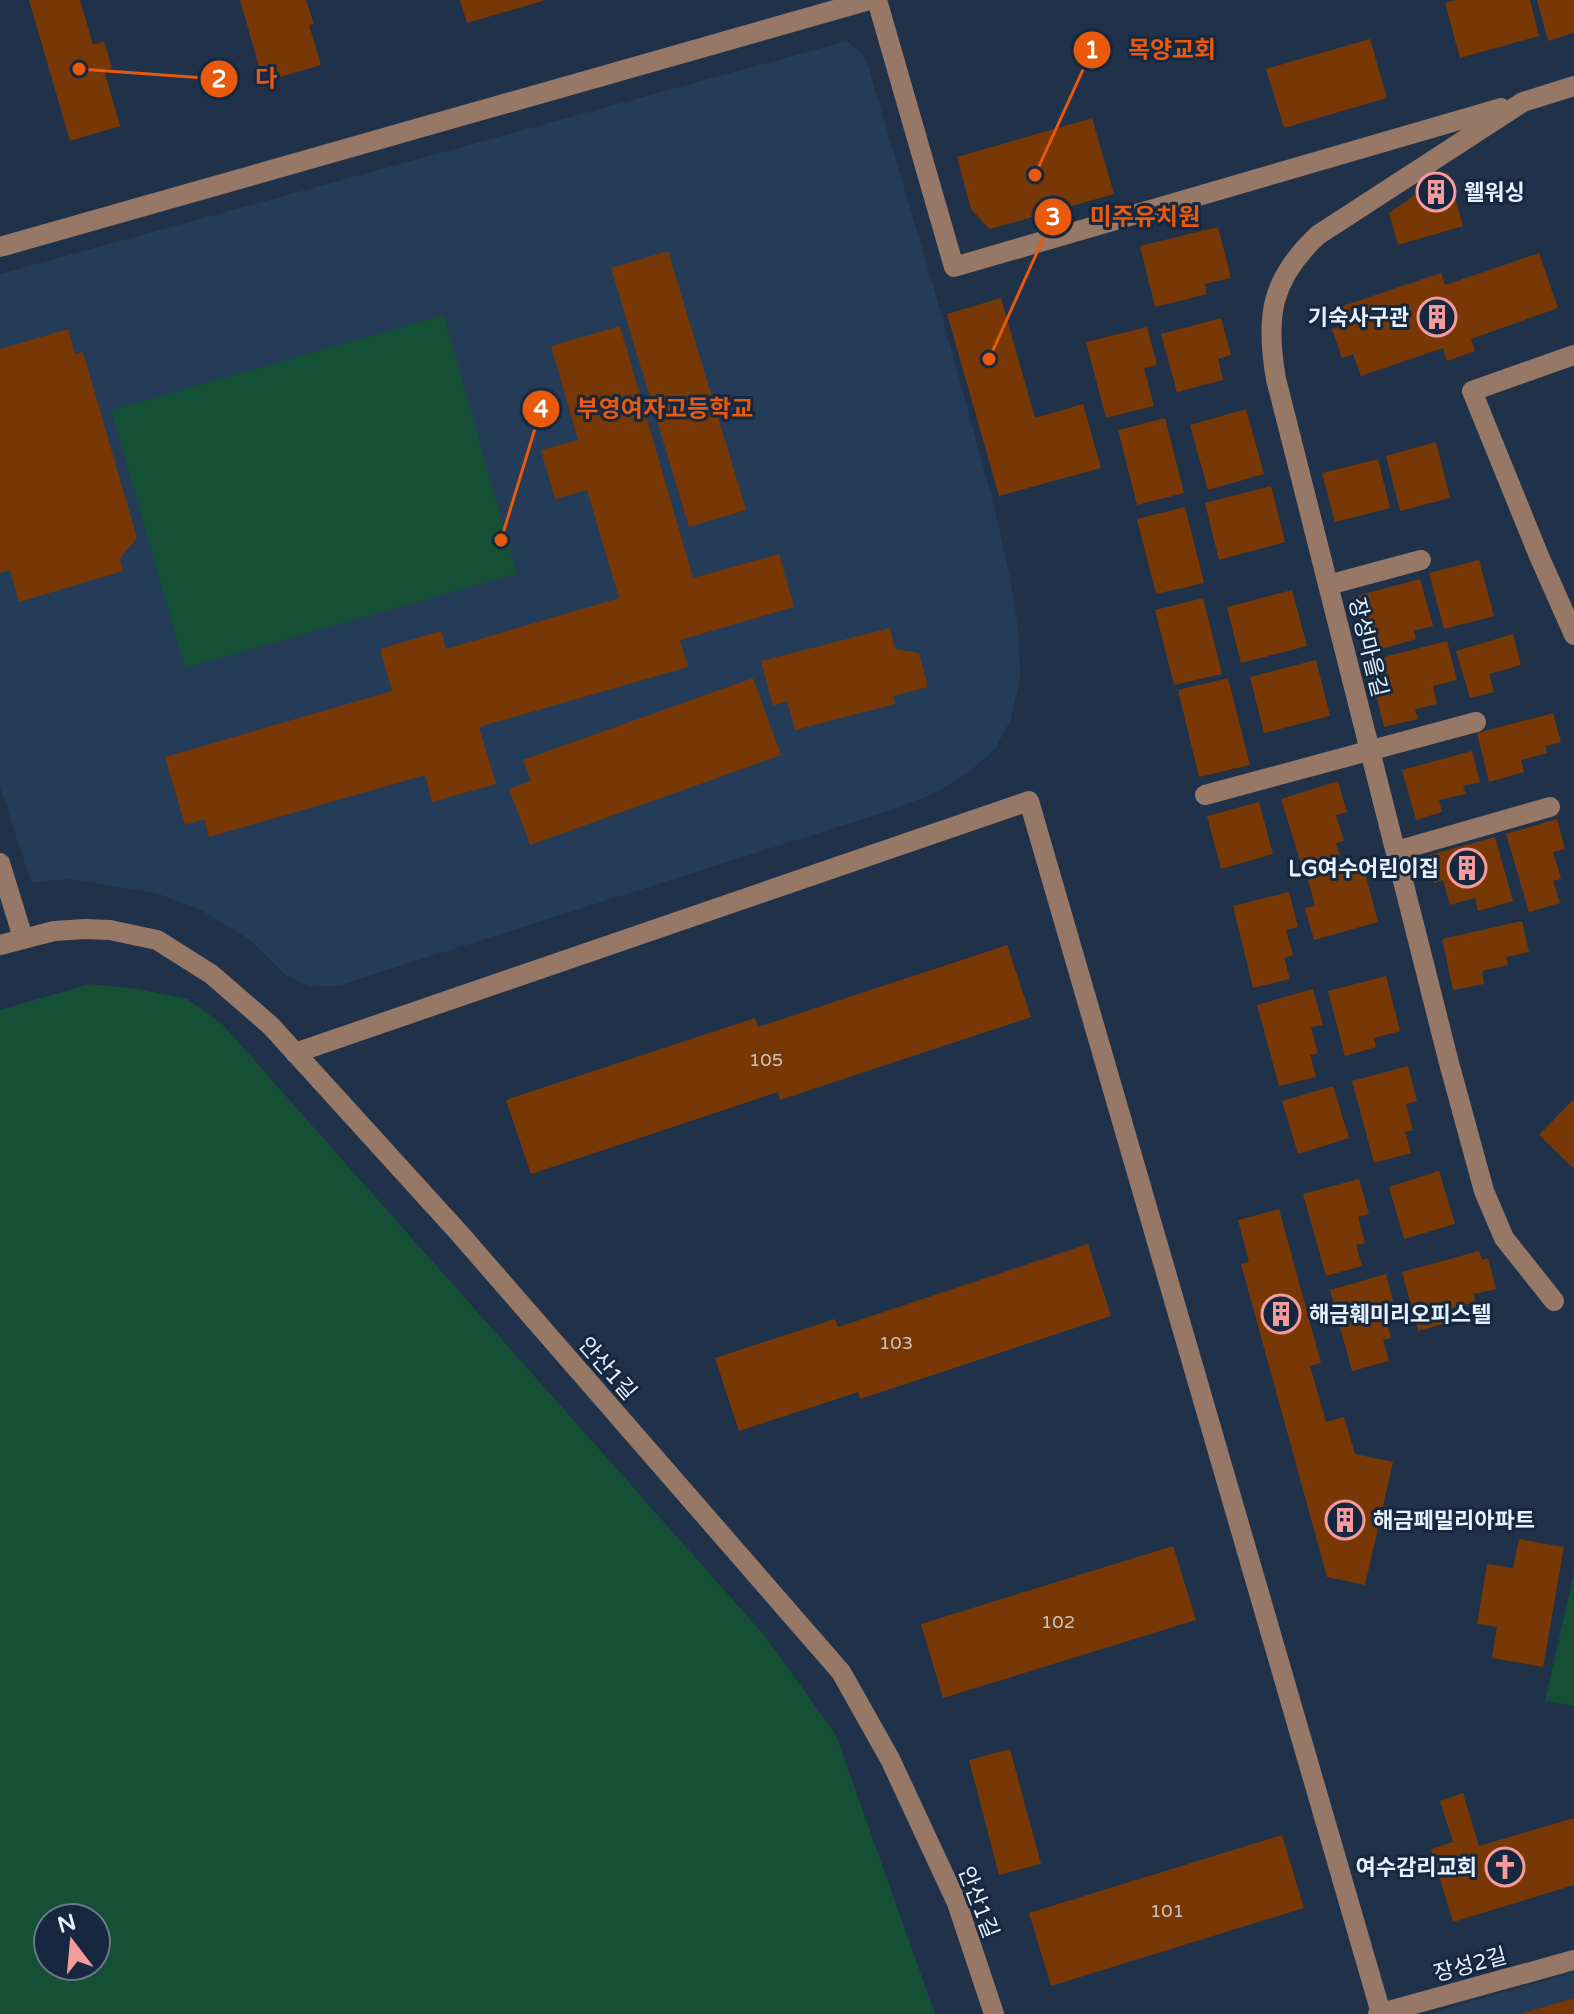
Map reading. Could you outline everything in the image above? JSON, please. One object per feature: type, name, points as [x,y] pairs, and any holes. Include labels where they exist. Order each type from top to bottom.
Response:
[{"type":"street","points":[[0,247],[870,0]]},
{"type":"street","name":"장성마을길","points":[[877,0],[954,267],[1574,86]]},
{"type":"street","name":"장성마을길","points":[[1523,102],[1318,235],[1300,252],[1284,275],[1272,304],[1270,337],[1272,357],[1328,585],[1484,1191],[1504,1238],[1554,1301]]},
{"type":"street","points":[[1574,355],[1472,391],[1574,635]]},
{"type":"street","points":[[1328,585],[1421,560]]},
{"type":"street","points":[[1205,795],[1476,722]]},
{"type":"street","points":[[295,1053],[1029,801],[1380,2014]]},
{"type":"street","points":[[1396,851],[1550,807]]},
{"type":"street","points":[[0,863],[23,938]]},
{"type":"street","name":"안산1길","points":[[0,945],[54,931],[85,929],[110,930],[157,940],[211,974],[271,1026],[460,1234],[841,1672],[890,1759],[957,1903],[994,2014]]},
{"type":"street","name":"장성2길","points":[[1380,2014],[1574,1960]]},
{"type":"shaded area","points":[[847,41],[865,56],[938,302],[994,506],[1009,573],[1019,634],[1020,678],[1011,719],[995,749],[969,772],[933,794],[888,811],[340,985],[311,987],[287,976],[249,939],[201,910],[156,893],[71,879],[31,882],[0,787],[0,274]]},
{"type":"shaded area","points":[[1574,1972],[1574,2014],[1428,2014]]},
{"type":"green space","points":[[444,315],[517,574],[185,668],[111,410]]},
{"type":"green space","points":[[90,984],[138,989],[187,999],[222,1024],[764,1635],[836,1735],[935,2014],[0,2014],[0,1010]]},
{"type":"green space","points":[[1574,1572],[1574,1706],[1545,1701]]},
{"type":"building","points":[[29,0],[80,0],[93,45],[104,41],[112,68],[104,70],[120,126],[70,141]]},
{"type":"building","points":[[240,0],[306,0],[314,24],[309,25],[321,65],[273,79],[270,67],[260,70]]},
{"type":"building","points":[[460,0],[543,0],[543,1],[467,23]]},
{"type":"building","points":[[1457,0],[1530,0],[1539,36],[1460,58],[1445,3]]},
{"type":"building","points":[[1537,0],[1574,0],[1574,33],[1548,41]]},
{"type":"building","points":[[1370,39],[1387,98],[1284,128],[1266,69]]},
{"type":"building","points":[[1092,118],[1114,194],[990,229],[971,209],[957,157]]},
{"type":"building","name":"웰워싱","points":[[1448,172],[1463,226],[1398,245],[1389,213]]},
{"type":"building","points":[[1218,227],[1231,278],[1205,284],[1207,294],[1155,307],[1140,246]]},
{"type":"building","points":[[668,251],[746,510],[689,527],[611,268]]},
{"type":"building","name":"기숙사구관","points":[[1539,253],[1558,308],[1471,339],[1475,351],[1447,361],[1443,348],[1361,376],[1353,354],[1342,358],[1332,329],[1344,326],[1337,308],[1441,273],[1445,285]]},
{"type":"building","points":[[1001,298],[1035,418],[1083,404],[1101,468],[999,496],[947,314]]},
{"type":"building","points":[[1221,318],[1231,355],[1218,359],[1223,380],[1177,392],[1161,334]]},
{"type":"building","points":[[620,326],[693,578],[779,554],[794,607],[680,640],[688,667],[479,727],[496,784],[432,802],[425,775],[209,837],[204,819],[185,825],[165,757],[392,691],[380,649],[441,631],[446,649],[619,598],[587,490],[555,499],[541,450],[578,440],[551,346]]},
{"type":"building","points":[[1147,327],[1157,365],[1144,368],[1154,406],[1106,418],[1086,342]]},
{"type":"building","points":[[68,329],[75,354],[83,352],[137,538],[120,558],[123,571],[19,602],[10,570],[0,573],[0,349]]},
{"type":"building","points":[[1246,409],[1264,474],[1208,490],[1190,425]]},
{"type":"building","points":[[1165,418],[1184,493],[1137,505],[1118,430]]},
{"type":"building","points":[[1436,442],[1450,498],[1400,511],[1386,456]]},
{"type":"building","points":[[1378,459],[1390,508],[1335,522],[1322,473]]},
{"type":"building","points":[[1271,486],[1285,542],[1219,560],[1205,503]]},
{"type":"building","points":[[1185,507],[1204,583],[1156,594],[1137,519]]},
{"type":"building","points":[[1479,560],[1494,616],[1444,629],[1429,573]]},
{"type":"building","points":[[1420,579],[1433,626],[1414,631],[1416,639],[1367,653],[1352,597]]},
{"type":"building","points":[[1292,590],[1307,646],[1241,663],[1227,607]]},
{"type":"building","points":[[1203,598],[1222,674],[1174,685],[1155,610]]},
{"type":"building","points":[[890,628],[895,649],[919,653],[928,687],[893,696],[895,704],[795,730],[787,701],[773,706],[761,661]]},
{"type":"building","points":[[1513,634],[1521,665],[1489,674],[1494,692],[1470,698],[1456,651]]},
{"type":"building","points":[[1447,641],[1457,680],[1433,686],[1437,704],[1415,709],[1418,719],[1384,727],[1368,661]]},
{"type":"building","points":[[1316,660],[1330,716],[1264,733],[1250,677]]},
{"type":"building","points":[[753,678],[781,755],[530,845],[509,789],[531,781],[523,760]]},
{"type":"building","points":[[1228,678],[1250,765],[1199,777],[1178,690]]},
{"type":"building","points":[[1553,713],[1561,742],[1545,746],[1547,753],[1521,760],[1524,772],[1489,782],[1477,733]]},
{"type":"building","points":[[1472,751],[1480,782],[1463,786],[1466,794],[1439,800],[1442,812],[1416,820],[1402,770]]},
{"type":"building","points":[[1338,781],[1347,812],[1336,815],[1344,841],[1336,843],[1340,856],[1302,867],[1281,799]]},
{"type":"building","points":[[1259,802],[1273,854],[1221,869],[1207,816]]},
{"type":"building","points":[[1557,819],[1565,849],[1553,852],[1561,879],[1553,881],[1560,903],[1529,912],[1506,834]]},
{"type":"building","name":"LG여수어린이집","points":[[1495,837],[1513,901],[1478,911],[1475,898],[1450,905],[1443,880],[1434,883],[1426,856]]},
{"type":"building","points":[[1363,865],[1378,922],[1314,940],[1305,908],[1315,906],[1308,879]]},
{"type":"building","points":[[1289,892],[1298,927],[1286,930],[1293,955],[1284,958],[1290,979],[1253,988],[1233,906]]},
{"type":"building","points":[[1522,921],[1529,952],[1506,957],[1508,965],[1482,971],[1484,984],[1453,990],[1442,939]]},
{"type":"building","points":[[1007,945],[1031,1017],[780,1100],[778,1092],[531,1174],[506,1100],[755,1018],[758,1027]]},
{"type":"building","points":[[1386,976],[1400,1031],[1374,1038],[1376,1047],[1345,1056],[1328,991]]},
{"type":"building","points":[[1313,989],[1323,1025],[1311,1027],[1318,1054],[1310,1055],[1316,1077],[1279,1086],[1257,1005]]},
{"type":"building","points":[[1408,1066],[1417,1101],[1406,1104],[1413,1130],[1405,1132],[1411,1153],[1374,1163],[1352,1081]]},
{"type":"building","points":[[1333,1086],[1349,1138],[1298,1154],[1282,1101]]},
{"type":"building","points":[[1574,1099],[1574,1169],[1539,1135]]},
{"type":"building","points":[[1439,1171],[1455,1224],[1404,1239],[1389,1187]]},
{"type":"building","points":[[1359,1179],[1369,1214],[1358,1217],[1365,1243],[1356,1245],[1362,1266],[1326,1276],[1303,1194]]},
{"type":"building","points":[[1279,1209],[1321,1363],[1310,1366],[1326,1422],[1344,1417],[1355,1454],[1393,1462],[1365,1585],[1327,1577],[1241,1264],[1249,1262],[1238,1220]]},
{"type":"building","points":[[1088,1244],[1111,1316],[860,1399],[858,1392],[739,1431],[715,1358],[835,1319],[838,1327]]},
{"type":"building","points":[[1479,1251],[1482,1260],[1488,1258],[1496,1289],[1474,1294],[1475,1302],[1449,1309],[1453,1321],[1418,1331],[1402,1272]]},
{"type":"building","points":[[1386,1274],[1395,1309],[1384,1312],[1391,1338],[1383,1340],[1389,1361],[1352,1371],[1330,1290]]},
{"type":"building","points":[[1519,1539],[1564,1547],[1543,1667],[1492,1658],[1497,1627],[1477,1624],[1487,1564],[1513,1568]]},
{"type":"building","points":[[1173,1546],[1196,1620],[943,1698],[921,1624]]},
{"type":"building","points":[[1010,1749],[1041,1864],[999,1875],[969,1760]]},
{"type":"building","name":"여수감리교회","points":[[1463,1793],[1479,1846],[1574,1818],[1574,1885],[1453,1922],[1431,1849],[1453,1842],[1440,1801]]},
{"type":"building","points":[[1282,1835],[1304,1908],[1051,1986],[1029,1913]]},
{"type":"building","points":[[1574,1998],[1574,2014],[1523,2014],[1523,2013]]},
{"type":"place","name":"다","points":[[79,69]]},
{"type":"place","name":"목양교회","points":[[1035,175]]},
{"type":"place","name":"웰워싱","points":[[1436,192]]},
{"type":"place","name":"기숙사구관","points":[[1437,317]]},
{"type":"place","name":"미주유치원","points":[[989,359]]},
{"type":"place","name":"부영여자고등학교","points":[[501,540]]},
{"type":"place","name":"LG여수어린이집","points":[[1467,868]]},
{"type":"place","name":"해금훼미리오피스텔","points":[[1281,1314]]},
{"type":"place","name":"해금페밀리아파트","points":[[1345,1520]]},
{"type":"place","name":"여수감리교회","points":[[1505,1867]]}]
